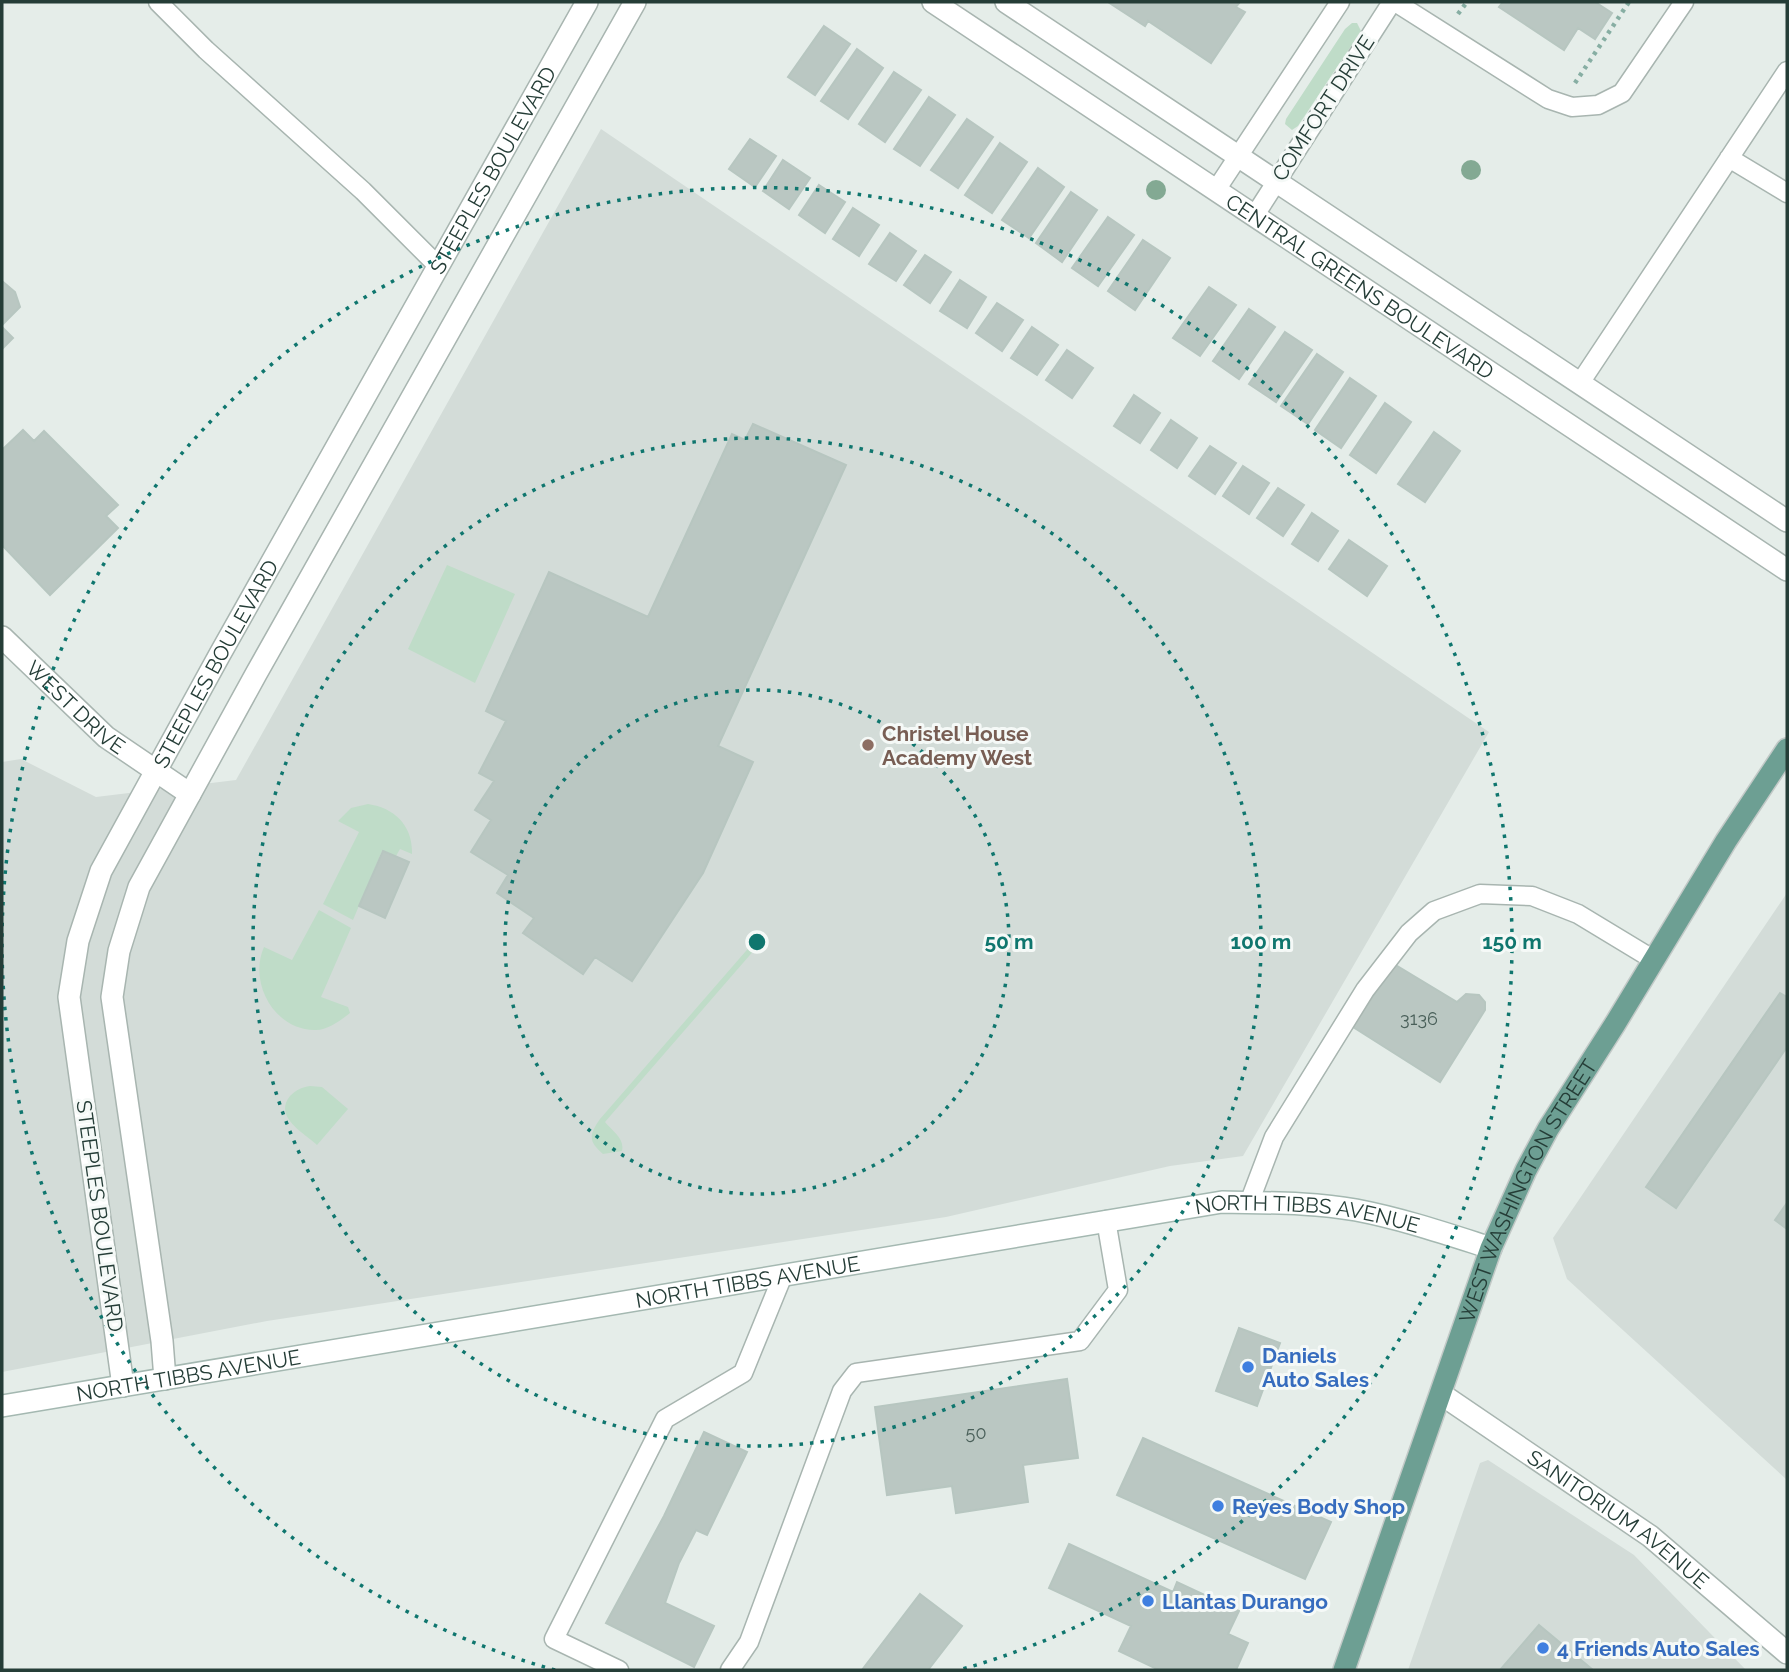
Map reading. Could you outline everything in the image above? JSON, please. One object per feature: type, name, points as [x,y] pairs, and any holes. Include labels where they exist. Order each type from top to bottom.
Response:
[{"type":"main road","name":"WEST WASHINGTON STREET","points":[[1344,1670],[1491,1248],[1526,1170],[1548,1129],[1726,841],[1787,749]]},
{"type":"street","name":"STEEPLES BOULEVARD","points":[[123,1386],[69,997],[78,941],[101,871],[587,2]]},
{"type":"street","name":"STEEPLES BOULEVARD","points":[[165,1379],[112,997],[119,951],[139,887],[635,2]]},
{"type":"street","name":"CENTRAL GREENS BOULEVARD","points":[[933,2],[1787,570]]},
{"type":"street","name":"CENTRAL GREENS BOULEVARD","points":[[1006,2],[1787,521]]},
{"type":"street","name":"WEST DRIVE","points":[[2,637],[106,737],[190,794]]},
{"type":"street","name":"NORTH TIBBS AVENUE","points":[[2,1406],[1222,1202],[1314,1204],[1355,1210],[1412,1222],[1491,1248]]},
{"type":"street","name":"SANITORIUM AVENUE","points":[[1441,1394],[1650,1536],[1787,1653]]},
{"type":"lane","points":[[158,2],[206,50],[363,191],[438,266]]},
{"type":"lane","name":"COMFORT DRIVE","points":[[1216,190],[1340,2]]},
{"type":"lane","points":[[1393,2],[1548,99],[1572,107],[1598,105],[1622,93],[1684,2]]},
{"type":"lane","name":"COMFORT DRIVE","points":[[1255,215],[1393,2]]},
{"type":"lane","points":[[1580,383],[1787,71]]},
{"type":"lane","points":[[1729,158],[1787,192]]},
{"type":"lane","points":[[1249,1203],[1274,1137],[1365,990],[1409,933],[1434,911],[1480,894],[1532,896],[1578,914],[1654,960]]},
{"type":"lane","points":[[730,1670],[749,1642],[842,1391],[856,1373],[1080,1341],[1118,1290],[1106,1220]]},
{"type":"lane","points":[[619,1670],[554,1640],[665,1419],[743,1373],[783,1275]]},
{"type":"path","points":[[1446,34],[1466,2]]},
{"type":"path","points":[[1566,82],[1574,84],[1629,2]]},
{"type":"path","points":[[1458,14],[1469,22]]},
{"type":"shaded area","name":"Christel House Academy West","points":[[601,129],[1489,732],[1243,1156],[1170,1166],[946,1217],[267,1321],[2,1372],[2,762],[21,759],[96,797],[236,780]]},
{"type":"shaded area","points":[[1787,893],[1787,1480],[1567,1279],[1553,1238]]},
{"type":"shaded area","points":[[1488,1460],[1634,1555],[1746,1670],[1408,1670],[1480,1463]]},
{"type":"green space","points":[[1352,23],[1357,23],[1361,31],[1298,126],[1292,130],[1285,124],[1286,119],[1345,29]]},
{"type":"green space","points":[[447,565],[515,594],[475,683],[408,649]]},
{"type":"green space","points":[[368,804],[394,814],[400,820],[409,835],[412,854],[400,849],[396,856],[382,851],[353,920],[323,904],[359,832],[338,821],[351,808]]},
{"type":"green space","points":[[319,910],[351,928],[321,997],[348,1007],[350,1013],[330,1026],[316,1030],[288,1023],[277,1014],[263,989],[260,961],[264,947],[292,960]]},
{"type":"green space","points":[[752,944],[756,948],[605,1122],[620,1138],[622,1151],[603,1154],[592,1138],[600,1119]]},
{"type":"green space","points":[[322,1087],[348,1109],[317,1145],[292,1124],[285,1111],[290,1096],[299,1089]]},
{"type":"building","points":[[1108,2],[1240,2],[1236,7],[1245,12],[1211,63],[1148,21],[1145,26]]},
{"type":"building","points":[[1503,2],[1595,2],[1612,13],[1595,39],[1578,28],[1564,50],[1499,7]]},
{"type":"building","points":[[824,26],[850,44],[815,95],[788,77]]},
{"type":"building","points":[[857,49],[883,68],[848,119],[821,101]]},
{"type":"building","points":[[894,72],[921,90],[885,142],[859,124]]},
{"type":"building","points":[[929,97],[955,115],[920,166],[894,149]]},
{"type":"building","points":[[967,119],[993,137],[958,188],[931,170]]},
{"type":"building","points":[[750,139],[776,156],[755,187],[729,169]]},
{"type":"building","points":[[1000,143],[1027,162],[992,213],[965,195]]},
{"type":"building","points":[[783,160],[810,178],[789,209],[763,191]]},
{"type":"building","points":[[1038,168],[1064,187],[1029,238],[1002,220]]},
{"type":"building","points":[[819,185],[845,202],[825,233],[799,215]]},
{"type":"building","points":[[1071,192],[1097,210],[1062,262],[1036,243]]},
{"type":"building","points":[[853,208],[879,225],[859,256],[833,239]]},
{"type":"building","points":[[1108,217],[1134,235],[1098,286],[1072,268]]},
{"type":"building","points":[[890,233],[916,251],[896,281],[869,264]]},
{"type":"building","points":[[1143,240],[1170,258],[1135,310],[1108,291]]},
{"type":"building","points":[[925,255],[951,272],[930,303],[904,285]]},
{"type":"building","points":[[960,280],[986,297],[967,328],[940,311]]},
{"type":"building","points":[[2,281],[15,292],[20,307],[2,325]]},
{"type":"building","points":[[1209,287],[1236,305],[1200,356],[1173,338]]},
{"type":"building","points":[[997,303],[1023,320],[1002,351],[976,333]]},
{"type":"building","points":[[1249,309],[1275,327],[1239,379],[1213,361]]},
{"type":"building","points":[[2,327],[13,338],[2,349]]},
{"type":"building","points":[[1032,327],[1058,345],[1037,375],[1011,358]]},
{"type":"building","points":[[1285,332],[1312,350],[1276,402],[1249,384]]},
{"type":"building","points":[[1067,350],[1093,368],[1072,398],[1046,380]]},
{"type":"building","points":[[1317,354],[1343,372],[1308,424],[1281,406]]},
{"type":"building","points":[[1350,378],[1376,396],[1341,448],[1315,430]]},
{"type":"building","points":[[1134,395],[1160,413],[1140,443],[1114,426]]},
{"type":"building","points":[[1385,403],[1411,422],[1376,473],[1350,455]]},
{"type":"building","points":[[1171,420],[1197,438],[1177,468],[1151,450]]},
{"type":"building","points":[[753,424],[846,465],[718,746],[753,762],[703,873],[632,981],[595,957],[583,974],[523,933],[534,918],[497,893],[508,875],[471,852],[491,820],[475,810],[494,781],[479,773],[506,721],[486,711],[549,572],[648,617],[732,434],[745,440]]},
{"type":"building","points":[[23,430],[34,441],[44,431],[118,505],[106,516],[118,528],[50,595],[2,545],[2,450]]},
{"type":"building","points":[[1434,432],[1460,451],[1425,502],[1398,484]]},
{"type":"building","points":[[1210,446],[1236,463],[1215,494],[1189,476]]},
{"type":"building","points":[[1243,466],[1269,483],[1249,514],[1223,496]]},
{"type":"building","points":[[1278,488],[1304,505],[1283,536],[1257,518]]},
{"type":"building","points":[[1312,513],[1338,531],[1318,561],[1292,544]]},
{"type":"building","points":[[1349,540],[1387,566],[1367,596],[1329,569]]},
{"type":"building","points":[[383,851],[409,862],[385,918],[359,906]]},
{"type":"building","points":[[1394,964],[1457,1002],[1466,994],[1479,995],[1485,1002],[1485,1010],[1440,1082],[1353,1027]]},
{"type":"building","points":[[1780,993],[1787,997],[1787,1047],[1676,1208],[1646,1187]]},
{"type":"building","points":[[1787,1203],[1787,1229],[1775,1220]]},
{"type":"building","name":"Daniels Auto Sales","points":[[1239,1328],[1280,1343],[1257,1406],[1216,1391]]},
{"type":"building","points":[[1067,1379],[1078,1458],[1023,1465],[1028,1502],[956,1513],[952,1486],[887,1495],[875,1407]]},
{"type":"building","points":[[704,1432],[747,1452],[707,1535],[696,1530],[679,1563],[665,1603],[714,1626],[694,1667],[606,1623],[664,1516]]},
{"type":"building","name":"Reyes Body Shop","points":[[1143,1438],[1331,1522],[1305,1579],[1117,1495]]},
{"type":"building","name":"Llantas Durango","points":[[1069,1544],[1173,1592],[1177,1582],[1239,1611],[1228,1634],[1248,1643],[1236,1670],[1159,1670],[1119,1651],[1131,1626],[1049,1588]]},
{"type":"building","points":[[920,1594],[962,1626],[928,1670],[862,1670]]},
{"type":"building","name":"4 Friends Auto Sales","points":[[1539,1625],[1593,1670],[1500,1670]]},
{"type":"place","name":"Christel House Academy West","points":[[868,745]]},
{"type":"place","name":"Daniels Auto Sales","points":[[1248,1367]]},
{"type":"place","name":"Reyes Body Shop","points":[[1218,1506]]},
{"type":"place","name":"Llantas Durango","points":[[1148,1601]]},
{"type":"place","name":"4 Friends Auto Sales","points":[[1543,1648]]}]
